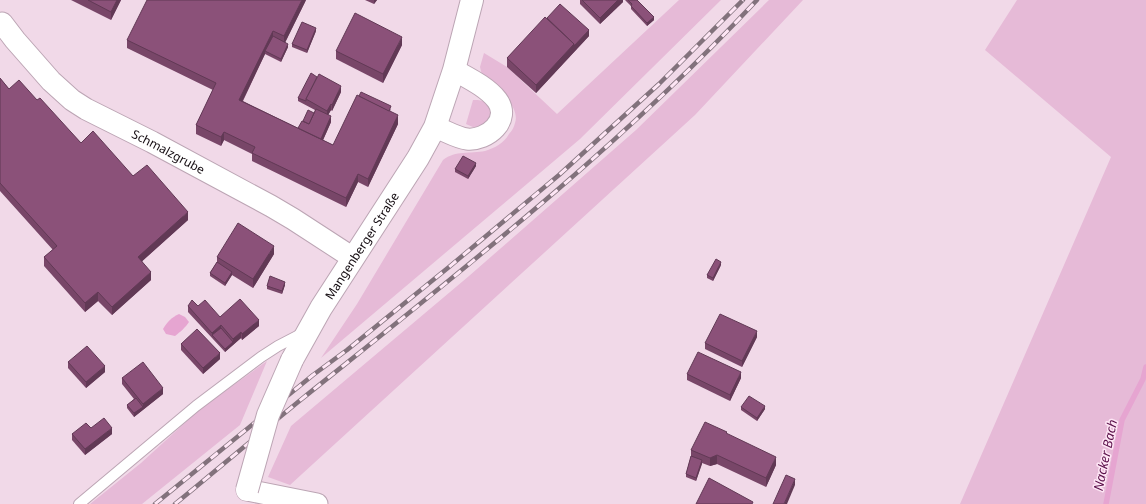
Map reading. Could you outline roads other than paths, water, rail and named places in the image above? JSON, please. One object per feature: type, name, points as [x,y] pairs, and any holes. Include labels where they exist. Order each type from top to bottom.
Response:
[{"type":"main road","name":"Mangenberger Straße","points":[[246,497],[268,415],[292,360],[321,308],[418,158],[434,127],[454,70],[472,0]]},
{"type":"street","name":"Schmalzgrube","points":[[1,24],[51,81],[72,100],[86,109],[152,142],[271,206],[353,258]]},
{"type":"street","points":[[434,127],[466,139],[479,138],[489,134],[496,128],[500,120],[500,106],[490,92],[454,70]]},
{"type":"street","points":[[246,497],[317,504]]},
{"type":"lane","points":[[79,504],[196,406],[278,346],[308,330]]},
{"type":"waterway","name":"Nacker Bach","points":[[1106,504],[1122,420],[1143,379],[1146,367]]},
{"type":"railway","points":[[155,504],[313,375],[347,350],[449,267],[559,175],[659,84],[743,0]]},
{"type":"railway","points":[[175,504],[287,411],[479,256],[594,158],[650,107],[757,0]]}]
